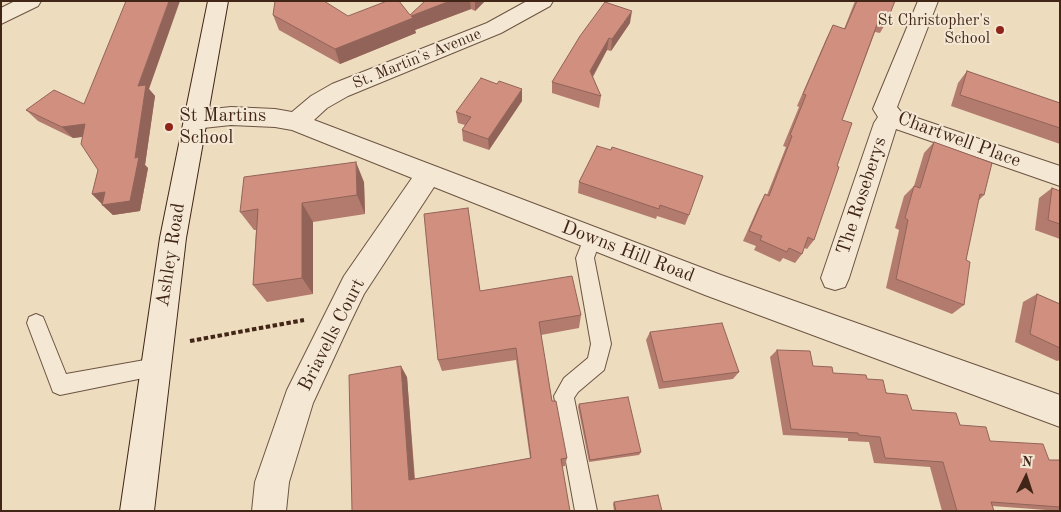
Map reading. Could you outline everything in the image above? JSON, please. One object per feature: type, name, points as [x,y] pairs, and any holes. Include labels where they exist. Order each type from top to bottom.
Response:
[{"type":"street","points":[[1,17],[31,1]]},
{"type":"street","name":"Ashley Road","points":[[136,511],[173,238],[218,1]]},
{"type":"street","name":"St. Martin's Avenue","points":[[296,122],[319,102],[340,90],[486,32],[543,1]]},
{"type":"street","name":"Chartwell Place","points":[[928,1],[884,109],[894,119],[1060,176]]},
{"type":"street","name":"Downs Hill Road","points":[[194,120],[231,116],[275,118],[296,122],[715,286],[1060,412]]},
{"type":"street","name":"The Roseberys","points":[[835,278],[886,123],[894,119]]},
{"type":"street","name":"Briavells Court","points":[[269,511],[272,482],[298,401],[339,314],[354,285],[429,174]]},
{"type":"lane","points":[[586,511],[564,396],[571,385],[597,363],[601,344],[584,258],[592,238]]},
{"type":"lane","points":[[36,323],[60,385],[157,357]]},
{"type":"path","points":[[157,357],[339,314]]},
{"type":"building","points":[[126,1],[169,1],[138,86],[146,85],[135,158],[139,157],[130,201],[102,205],[105,192],[92,194],[98,170],[81,144],[85,124],[62,127],[26,110],[54,90],[84,104]]},
{"type":"building","points":[[275,1],[324,1],[348,16],[387,1],[399,1],[410,15],[425,1],[450,1],[335,49],[273,15]]},
{"type":"building","points":[[857,1],[895,1],[887,21],[879,19],[842,120],[852,123],[814,240],[808,237],[802,254],[789,248],[787,252],[760,240],[762,236],[749,231],[765,194],[769,196],[806,95],[803,94],[833,25],[845,29]]},
{"type":"building","points":[[605,2],[632,11],[612,39],[609,38],[590,71],[601,96],[552,82],[580,36]]},
{"type":"building","points":[[967,71],[1060,103],[1060,128],[960,95]]},
{"type":"building","points":[[481,78],[497,84],[499,81],[522,89],[488,139],[462,130],[471,117],[456,112]]},
{"type":"building","points":[[934,142],[992,163],[984,195],[980,194],[966,260],[970,262],[964,305],[896,279],[908,220],[905,218],[914,186],[920,188]]},
{"type":"building","points":[[597,146],[611,150],[612,147],[703,176],[689,215],[660,205],[659,209],[579,182]]},
{"type":"building","points":[[356,162],[357,195],[302,203],[302,278],[253,285],[258,209],[240,212],[244,177]]},
{"type":"building","points":[[1052,188],[1060,191],[1060,224],[1048,220]]},
{"type":"building","points":[[468,208],[480,291],[572,276],[581,315],[539,322],[552,401],[556,401],[567,458],[561,459],[570,511],[352,511],[349,375],[401,366],[409,480],[531,458],[516,348],[438,360],[424,214]]},
{"type":"building","points":[[1037,294],[1060,304],[1060,348],[1030,334]]},
{"type":"building","points":[[722,323],[739,372],[663,382],[650,332]]},
{"type":"building","points":[[777,350],[810,351],[813,366],[832,367],[833,373],[866,375],[867,379],[883,380],[886,393],[907,395],[912,410],[956,413],[960,425],[986,427],[990,441],[1043,444],[1049,460],[1060,460],[1060,507],[991,502],[994,511],[957,511],[943,462],[885,458],[880,437],[859,435],[858,433],[791,429]]},
{"type":"building","points":[[628,397],[641,452],[590,460],[579,404]]},
{"type":"building","points":[[658,495],[662,511],[616,511],[614,502]]},
{"type":"place","name":"St Christopher's School","points":[[1000,30]]},
{"type":"place","name":"St Martins School","points":[[169,127]]}]
